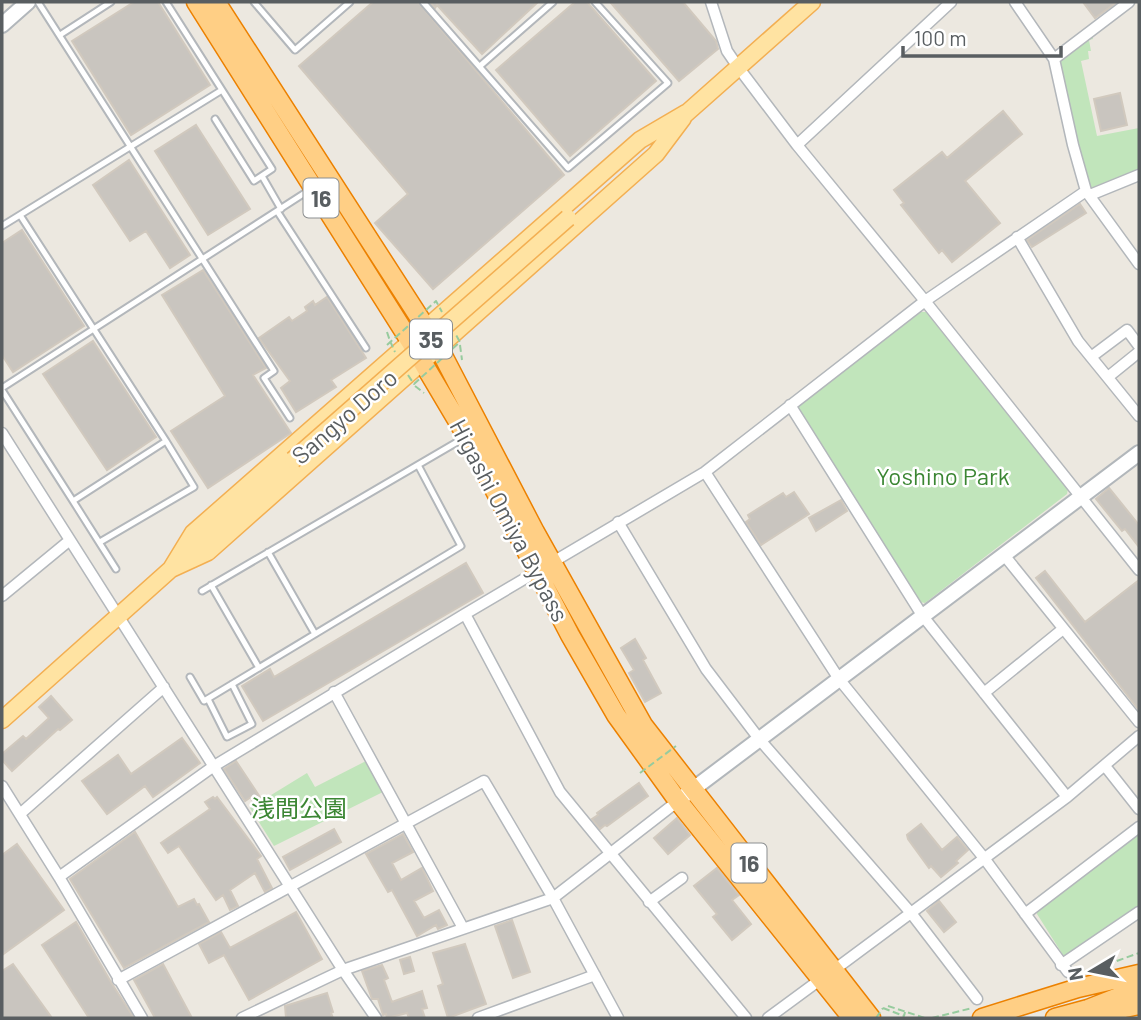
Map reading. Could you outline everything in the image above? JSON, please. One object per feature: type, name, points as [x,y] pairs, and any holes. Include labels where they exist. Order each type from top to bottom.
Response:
[{"type":"highway","name":"Higashi Omiya Bypass","points":[[196,2],[410,341],[544,567],[685,795],[827,974],[852,1018]]},
{"type":"highway","name":"Higashi Omiya Bypass","points":[[216,2],[439,348],[544,567]]},
{"type":"highway","points":[[1078,988],[1139,963]]},
{"type":"highway","name":"Higashi Omiya Bypass","points":[[827,974],[880,1014]]},
{"type":"highway","points":[[982,1018],[1078,988],[1139,974]]},
{"type":"highway","points":[[1055,1018],[1088,1009],[1139,989]]},
{"type":"highway","points":[[1077,1018],[1139,1005]]},
{"type":"main road","name":"Sangyo Doro","points":[[2,720],[812,2]]},
{"type":"main road","name":"35","points":[[171,569],[193,533],[640,140],[686,113]]},
{"type":"main road","name":"35","points":[[171,569],[208,552],[439,348],[656,154],[686,113]]},
{"type":"street","points":[[2,25],[29,2]]},
{"type":"street","points":[[711,2],[727,51],[738,68],[1139,570]]},
{"type":"street","points":[[797,145],[951,2]]},
{"type":"street","points":[[1015,2],[1054,59],[1073,145],[1088,193],[1139,264]]},
{"type":"street","points":[[1054,59],[1129,2]]},
{"type":"street","points":[[59,877],[214,766],[705,472],[925,301],[1017,237],[1088,193],[1139,175]]},
{"type":"street","points":[[1017,237],[1077,341],[1139,416]]},
{"type":"street","points":[[1091,357],[1127,330],[1139,346]]},
{"type":"street","points":[[1108,377],[1139,352]]},
{"type":"street","points":[[790,405],[922,615],[1067,797]]},
{"type":"street","points":[[2,433],[376,1018]]},
{"type":"street","points":[[242,1018],[343,970],[553,898],[922,615],[1139,453]]},
{"type":"street","points":[[705,472],[839,679],[984,858],[1064,969],[1139,912]]},
{"type":"street","points":[[618,522],[706,669],[760,740],[911,913],[978,999]]},
{"type":"street","points":[[2,596],[70,540]]},
{"type":"street","points":[[1004,555],[1139,722]]},
{"type":"street","points":[[465,614],[560,792],[746,1018]]},
{"type":"street","points":[[984,692],[1063,629]]},
{"type":"street","points":[[20,814],[164,687]]},
{"type":"street","points":[[334,692],[463,929]]},
{"type":"street","points":[[768,1018],[1067,797],[1139,736]]},
{"type":"street","points":[[1105,766],[1139,809]]},
{"type":"street","points":[[118,980],[484,781],[553,898],[618,1018]]},
{"type":"street","points":[[2,786],[142,1018]]},
{"type":"street","points":[[1025,914],[1139,827]]},
{"type":"street","points":[[649,902],[682,878]]},
{"type":"street","points":[[478,1018],[595,975]]},
{"type":"lane","points":[[38,2],[274,372],[264,378],[290,418]]},
{"type":"lane","points":[[60,35],[111,2]]},
{"type":"lane","points":[[166,2],[272,169],[254,181],[215,119]]},
{"type":"lane","points":[[254,2],[295,50],[349,2]]},
{"type":"lane","points":[[424,2],[568,168],[667,83],[595,2]]},
{"type":"lane","points":[[480,66],[553,2]]},
{"type":"lane","points":[[2,226],[222,90]]},
{"type":"lane","points":[[262,176],[279,210],[366,348]]},
{"type":"lane","points":[[116,569],[2,389],[314,188]]},
{"type":"lane","points":[[20,215],[194,488],[100,542]]},
{"type":"lane","points":[[202,591],[467,437]]},
{"type":"lane","points":[[73,501],[166,442]]},
{"type":"lane","points":[[190,677],[204,701],[461,546],[418,465]]},
{"type":"lane","points":[[268,552],[315,634]]},
{"type":"lane","points":[[211,586],[259,668]]},
{"type":"lane","points":[[208,699],[227,737],[252,724],[232,684]]},
{"type":"path","points":[[387,345],[436,301]]},
{"type":"path","points":[[430,399],[414,384],[460,342],[463,366]]},
{"type":"path","points":[[640,773],[676,746]]},
{"type":"path","points":[[880,1014],[904,1016],[905,1012],[925,1018]]},
{"type":"green space","points":[[1092,31],[1089,59],[1081,61],[1097,136],[1139,128],[1139,171],[1092,189],[1087,187],[1058,58]]},
{"type":"green space","name":"Yoshino Park","points":[[921,312],[926,312],[1068,489],[1067,494],[925,603],[920,602],[798,411],[799,406]]},
{"type":"green space","name":"浅間公園","points":[[366,761],[383,792],[274,846],[250,808],[307,773],[315,787]]},
{"type":"green space","points":[[1139,830],[1139,908],[1067,955],[1063,955],[1037,914],[1037,909]]},
{"type":"building","points":[[134,2],[158,2],[210,85],[131,135],[72,41]]},
{"type":"building","points":[[373,2],[418,2],[564,175],[433,289],[375,223],[408,194],[299,66]]},
{"type":"building","points":[[430,2],[538,2],[482,54],[437,5],[435,8]]},
{"type":"building","points":[[575,2],[587,2],[656,81],[570,156],[496,70]]},
{"type":"building","points":[[610,2],[683,2],[716,41],[718,49],[679,81]]},
{"type":"building","points":[[1083,2],[1117,2],[1095,18]]},
{"type":"building","points":[[1120,93],[1127,125],[1101,131],[1094,99]]},
{"type":"building","points":[[1003,111],[1022,134],[965,181],[1000,223],[952,262],[942,250],[939,253],[901,205],[904,203],[894,190],[942,152],[947,158]]},
{"type":"building","points":[[196,125],[250,209],[208,235],[155,151]]},
{"type":"building","points":[[129,160],[190,255],[170,268],[146,231],[130,241],[93,185]]},
{"type":"building","points":[[1080,204],[1086,213],[1032,247],[1027,240]]},
{"type":"building","points":[[22,230],[84,326],[13,372],[2,355],[2,243]]},
{"type":"building","points":[[203,270],[266,368],[253,375],[291,433],[208,488],[171,431],[225,396],[162,295]]},
{"type":"building","points":[[327,297],[366,358],[331,380],[336,387],[296,412],[281,388],[290,381],[259,338],[289,317],[292,321],[307,311],[305,307],[313,301],[315,305]]},
{"type":"building","points":[[93,341],[156,437],[107,470],[43,374]]},
{"type":"building","points":[[1109,488],[1139,525],[1139,547],[1096,499]]},
{"type":"building","points":[[794,492],[809,514],[761,545],[746,522],[750,519],[748,515],[783,493],[786,497]]},
{"type":"building","points":[[841,500],[847,511],[816,531],[809,518]]},
{"type":"building","points":[[466,563],[483,593],[263,721],[242,686],[270,669],[274,677]]},
{"type":"building","points":[[1045,571],[1085,622],[1139,580],[1139,710],[1036,578]]},
{"type":"building","points":[[635,639],[661,693],[645,702],[629,673],[634,670],[621,648]]},
{"type":"building","points":[[51,696],[72,720],[58,729],[12,771],[2,760],[2,754],[23,736],[26,739],[49,718],[39,707]]},
{"type":"building","points":[[182,738],[200,763],[153,797],[145,786],[107,814],[82,781],[118,755],[131,774]]},
{"type":"building","points":[[236,761],[260,797],[252,801],[251,797],[245,801],[224,769]]},
{"type":"building","points":[[639,783],[648,796],[600,829],[592,819],[597,813]]},
{"type":"building","points":[[217,797],[261,856],[257,859],[272,888],[265,892],[255,873],[230,890],[238,906],[230,910],[223,895],[216,900],[179,846],[168,853],[161,843],[210,809],[205,802]]},
{"type":"building","points":[[677,818],[690,835],[668,854],[654,838]]},
{"type":"building","points":[[921,824],[942,850],[957,837],[968,850],[956,861],[958,863],[941,877],[931,866],[929,868],[908,839],[907,835]]},
{"type":"building","points":[[334,829],[341,842],[290,870],[283,857]]},
{"type":"building","points":[[135,832],[178,907],[194,899],[209,922],[124,968],[70,879]]},
{"type":"building","points":[[403,834],[413,852],[392,863],[401,880],[422,868],[433,891],[414,901],[424,918],[439,910],[447,925],[438,929],[436,925],[417,936],[392,890],[388,892],[366,854]]},
{"type":"building","points":[[17,844],[64,910],[2,955],[2,855]]},
{"type":"building","points":[[717,868],[739,895],[732,900],[751,924],[732,940],[713,917],[717,914],[694,886]]},
{"type":"building","points":[[939,901],[956,922],[944,932],[927,911]]},
{"type":"building","points":[[296,912],[322,959],[249,1000],[224,955],[209,963],[199,944],[221,932],[230,948]]},
{"type":"building","points":[[512,920],[530,972],[513,978],[495,926]]},
{"type":"building","points":[[76,922],[134,1018],[89,1018],[42,945]]},
{"type":"building","points":[[465,944],[486,1004],[448,1018],[438,986],[443,984],[433,953]]},
{"type":"building","points":[[410,957],[414,971],[404,974],[400,960]]},
{"type":"building","points":[[13,964],[52,1018],[2,1018],[2,971]]},
{"type":"building","points":[[163,964],[192,1018],[155,1018],[134,980]]},
{"type":"building","points":[[382,965],[388,978],[384,980],[392,1002],[422,991],[427,1008],[422,1009],[425,1018],[409,1018],[407,1013],[387,1018],[386,1014],[383,1015],[378,999],[372,999],[362,971]]},
{"type":"building","points":[[327,993],[333,1018],[286,1018],[285,1006]]}]
